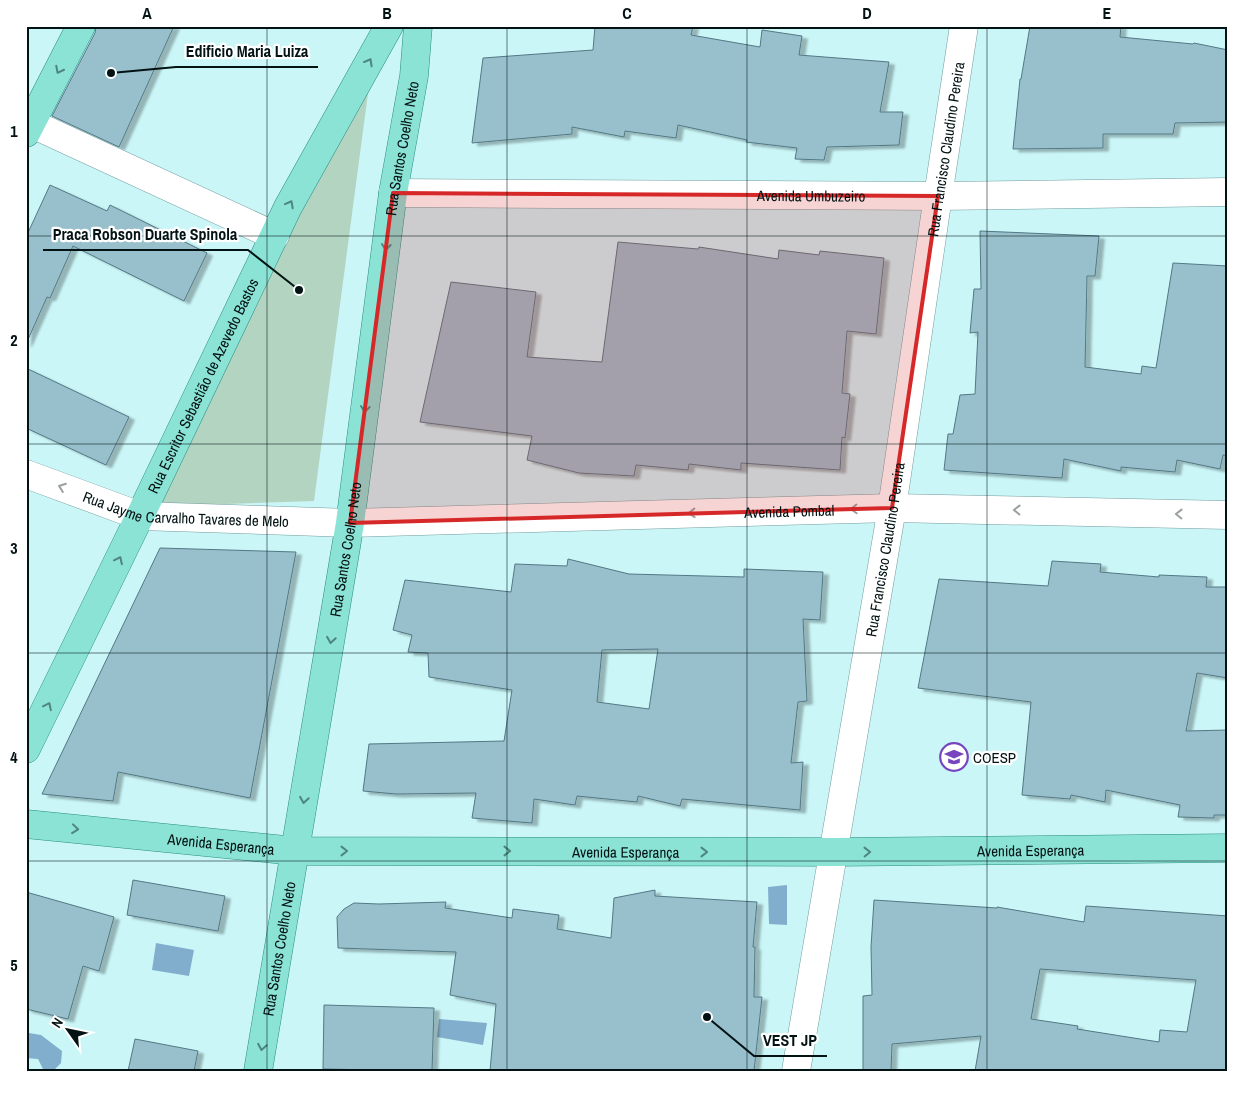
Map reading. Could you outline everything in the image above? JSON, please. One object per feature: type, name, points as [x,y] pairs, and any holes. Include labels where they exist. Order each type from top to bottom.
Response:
[{"type":"main road","points":[[28,126],[81,26]]},
{"type":"main road","name":"Rua Escritor Sebastião de Azevedo Bastos","points":[[26,750],[288,207],[389,26]]},
{"type":"main road","name":"Rua Santos Coelho Neto","points":[[258,1071],[350,523],[394,193],[414,76],[418,26]]},
{"type":"main road","name":"Avenida Esperança","points":[[26,824],[296,850],[833,852],[1228,848]]},
{"type":"street","name":"Rua Francisco Claudino Pereira","points":[[796,1071],[892,508],[964,26]]},
{"type":"street","points":[[28,126],[274,236]]},
{"type":"street","name":"Avenida Umbuzeiro","points":[[394,193],[938,196],[1228,192]]},
{"type":"street","name":"Rua Jayme Carvalho Tavares de Melo","points":[[26,474],[140,516],[350,523]]},
{"type":"street","name":"Avenida Pombal","points":[[350,523],[892,508],[1228,515]]},
{"type":"highlighted area","points":[[393,193],[938,196],[892,508],[350,523]]},
{"type":"green space","points":[[370,78],[314,501],[137,507]]},
{"type":"water","points":[[787,885],[787,925],[769,924],[768,887]]},
{"type":"water","points":[[156,943],[194,950],[189,976],[152,970]]},
{"type":"water","points":[[439,1019],[487,1023],[483,1045],[437,1037]]},
{"type":"water","points":[[26,1034],[41,1035],[62,1051],[61,1063],[55,1069],[43,1069],[38,1059],[26,1058]]},
{"type":"building","points":[[96,26],[174,26],[119,147],[52,116],[95,33]]},
{"type":"building","points":[[595,26],[693,26],[691,35],[760,47],[762,30],[802,36],[799,55],[889,62],[880,112],[903,112],[899,145],[827,147],[824,160],[795,159],[797,148],[746,142],[747,140],[678,125],[676,138],[625,131],[624,137],[572,127],[572,134],[472,143],[483,58],[593,50]]},
{"type":"building","points":[[1030,26],[1121,26],[1120,37],[1194,43],[1228,50],[1228,122],[1175,123],[1173,134],[1103,134],[1103,148],[1013,149],[1020,79]]},
{"type":"building","points":[[50,185],[107,211],[110,205],[207,253],[184,301],[73,246],[50,298],[47,297],[26,344],[26,237]]},
{"type":"building","points":[[980,231],[1099,236],[1095,276],[1087,276],[1085,367],[1141,374],[1142,366],[1156,368],[1173,263],[1228,266],[1228,456],[1223,455],[1220,469],[1177,460],[1175,472],[1121,467],[1121,471],[1064,459],[1062,478],[944,470],[948,434],[953,434],[960,395],[975,394],[978,332],[970,333],[974,289],[981,289]]},
{"type":"building","points":[[618,242],[698,249],[699,247],[778,259],[779,250],[819,255],[820,251],[884,258],[876,334],[847,331],[842,393],[850,394],[845,438],[842,437],[840,470],[741,463],[741,470],[689,464],[688,470],[636,465],[634,476],[579,473],[527,460],[532,436],[420,422],[451,282],[536,292],[527,357],[602,362]]},
{"type":"building","points":[[26,368],[129,417],[106,465],[26,428]]},
{"type":"building","points":[[160,548],[296,552],[250,798],[118,772],[113,801],[42,794]]},
{"type":"building","points":[[568,559],[629,574],[744,577],[744,569],[823,572],[820,620],[803,619],[807,701],[798,702],[791,763],[803,762],[800,810],[682,799],[680,806],[638,796],[637,802],[577,796],[575,805],[534,799],[532,823],[472,818],[476,793],[396,794],[363,791],[369,744],[504,741],[512,690],[429,677],[428,653],[408,652],[412,635],[393,630],[405,580],[511,592],[515,564],[567,566]],"holes":[[[658,649],[649,709],[597,702],[602,650]]]},
{"type":"building","points":[[1052,561],[1101,564],[1100,572],[1159,577],[1159,575],[1207,577],[1206,587],[1228,587],[1228,678],[1197,673],[1186,731],[1228,730],[1228,815],[1214,815],[1214,818],[1178,817],[1180,805],[1106,790],[1105,802],[1071,795],[1070,799],[1022,795],[1031,702],[918,688],[939,579],[1048,586]]},
{"type":"building","points":[[133,880],[225,896],[218,931],[127,915]]},
{"type":"building","points":[[655,890],[655,896],[757,902],[753,947],[755,947],[754,997],[762,997],[754,1071],[490,1071],[496,1004],[450,995],[456,952],[338,948],[337,917],[344,909],[354,903],[446,902],[445,908],[512,918],[513,909],[559,915],[557,929],[611,938],[614,898]]},
{"type":"building","points":[[26,892],[114,917],[99,971],[83,966],[68,1019],[26,1009]]},
{"type":"building","points":[[874,900],[997,907],[1084,922],[1086,906],[1228,916],[1228,1071],[975,1071],[981,1036],[892,1044],[891,1071],[863,1071],[863,996],[872,995],[871,947]],"holes":[[[1040,969],[1196,980],[1187,1032],[1160,1030],[1159,1042],[1077,1029],[1078,1026],[1031,1019]]]},
{"type":"building","points":[[324,1005],[434,1008],[432,1071],[323,1069]]},
{"type":"building","points":[[135,1039],[198,1051],[194,1071],[128,1071]]},
{"type":"place","name":"Edificio Maria Luiza","points":[[111,73]]},
{"type":"place","name":"Praca Robson Duarte Spinola","points":[[299,290]]},
{"type":"place","name":"COESP","points":[[954,757]]},
{"type":"place","name":"VEST JP","points":[[707,1017]]}]
